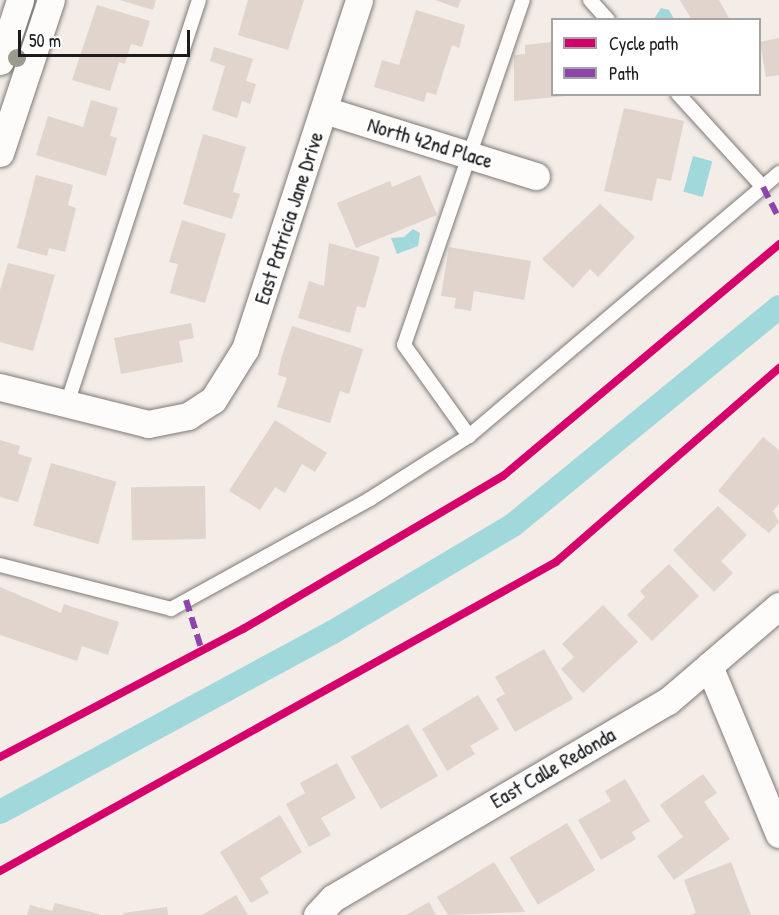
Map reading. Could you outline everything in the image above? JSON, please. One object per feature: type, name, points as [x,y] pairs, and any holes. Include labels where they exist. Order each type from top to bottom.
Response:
[{"type":"street","points":[[0,61],[20,0]]},
{"type":"street","points":[[0,153],[51,0]]},
{"type":"street","name":"East Patricia Jane Drive","points":[[0,387],[130,423],[166,423],[188,416],[213,400],[245,349],[359,0]]},
{"type":"street","name":"North 42nd Place","points":[[324,110],[536,176]]},
{"type":"street","name":"East Calle Redonda","points":[[316,915],[333,898],[668,701],[779,606]]},
{"type":"street","points":[[709,666],[779,834]]},
{"type":"lane","points":[[66,407],[199,0]]},
{"type":"lane","points":[[469,436],[404,345],[523,0]]},
{"type":"lane","points":[[590,0],[607,18]]},
{"type":"lane","points":[[680,96],[763,187]]},
{"type":"lane","points":[[0,565],[171,609],[370,499],[469,436],[779,173]]},
{"type":"water","points":[[661,8],[669,10],[673,18],[655,18]]},
{"type":"water","points":[[693,156],[712,161],[703,197],[683,192]]},
{"type":"water","points":[[413,229],[420,233],[418,246],[397,254],[391,238],[404,237]]},
{"type":"building","points":[[120,0],[156,0],[153,10]]},
{"type":"building","points":[[248,0],[304,0],[288,50],[238,35]]},
{"type":"building","points":[[435,0],[461,0],[458,8]]},
{"type":"building","points":[[680,0],[719,0],[729,18],[691,18]]},
{"type":"building","points":[[97,5],[150,21],[142,47],[131,44],[125,64],[119,62],[110,91],[72,80]]},
{"type":"building","points":[[416,10],[465,25],[459,48],[452,45],[436,95],[427,92],[424,102],[374,87],[382,60],[399,65]]},
{"type":"building","points":[[779,38],[779,75],[766,77],[761,42]]},
{"type":"building","points":[[551,42],[551,96],[566,96],[514,101],[514,55],[525,54],[525,45]]},
{"type":"building","points":[[214,47],[253,59],[246,81],[256,84],[250,104],[242,101],[237,118],[212,110],[225,66],[210,61]]},
{"type":"building","points":[[91,100],[118,108],[110,136],[117,138],[106,176],[36,155],[48,116],[83,127]]},
{"type":"building","points":[[624,108],[684,121],[671,181],[657,178],[652,201],[604,191]]},
{"type":"building","points":[[203,134],[246,147],[233,192],[240,194],[232,219],[183,204]]},
{"type":"building","points":[[36,175],[73,185],[68,205],[76,208],[65,252],[49,248],[47,256],[17,248]]},
{"type":"building","points":[[420,175],[437,215],[356,248],[337,203],[390,181],[392,187]]},
{"type":"building","points":[[600,204],[635,237],[598,277],[590,269],[573,288],[542,259]]},
{"type":"building","points":[[182,220],[226,234],[205,303],[170,293],[178,264],[169,262]]},
{"type":"building","points":[[329,243],[380,257],[365,308],[357,306],[350,333],[298,318],[309,281],[324,286]]},
{"type":"building","points":[[449,247],[531,261],[524,300],[474,291],[471,311],[454,308],[456,298],[441,296]]},
{"type":"building","points":[[8,263],[55,275],[33,351],[0,342],[0,290]]},
{"type":"building","points":[[191,323],[194,338],[179,341],[183,362],[121,374],[114,338]]},
{"type":"building","points":[[292,326],[363,349],[349,394],[340,391],[330,423],[277,407],[287,378],[278,375]]},
{"type":"building","points":[[275,420],[327,453],[315,472],[302,464],[285,493],[275,487],[260,510],[229,491]]},
{"type":"building","points":[[763,437],[779,450],[779,504],[773,511],[779,522],[769,533],[718,491]]},
{"type":"building","points":[[0,440],[20,446],[18,454],[32,458],[18,502],[0,497]]},
{"type":"building","points":[[51,463],[116,482],[98,544],[33,525]]},
{"type":"building","points":[[205,486],[206,539],[132,540],[131,487]]},
{"type":"building","points":[[718,506],[747,535],[721,561],[733,573],[714,592],[673,550]]},
{"type":"building","points":[[669,564],[699,596],[652,641],[627,615],[645,597],[640,591]]},
{"type":"building","points":[[0,587],[61,613],[64,604],[119,622],[108,655],[82,646],[77,661],[0,635]]},
{"type":"building","points":[[603,605],[638,642],[583,693],[561,669],[574,657],[562,644]]},
{"type":"building","points":[[544,649],[573,699],[515,732],[496,699],[505,694],[495,677]]},
{"type":"building","points":[[478,695],[499,729],[470,746],[475,754],[447,771],[422,729]]},
{"type":"building","points":[[408,724],[438,776],[381,809],[351,757]]},
{"type":"building","points":[[337,763],[356,798],[321,818],[331,835],[309,847],[286,804],[305,793],[300,783]]},
{"type":"building","points":[[703,774],[717,793],[704,802],[730,839],[674,880],[657,856],[683,837],[660,805]]},
{"type":"building","points":[[625,779],[650,821],[632,832],[636,839],[601,860],[578,820],[611,801],[605,791]]},
{"type":"building","points":[[280,815],[302,852],[260,878],[269,893],[251,903],[220,852]]},
{"type":"building","points":[[567,823],[595,870],[538,905],[510,858]]},
{"type":"building","points":[[494,862],[525,912],[448,915],[437,897]]},
{"type":"building","points":[[731,862],[751,915],[690,915],[696,913],[684,880]]},
{"type":"building","points":[[236,895],[248,915],[202,915]]},
{"type":"building","points":[[429,902],[436,915],[406,915]]},
{"type":"building","points":[[55,903],[99,915],[27,915],[30,905],[52,911]]},
{"type":"building","points":[[167,907],[168,915],[124,915],[123,913]]},
{"type":"waterway","points":[[0,812],[333,632],[513,525],[779,307]]},
{"type":"marked path","points":[[763,187],[779,218]]},
{"type":"marked path","points":[[186,600],[202,651]]},
{"type":"cycle path","points":[[0,757],[243,629],[503,476],[779,244]]},
{"type":"cycle path","points":[[0,871],[556,562],[779,368]]}]
